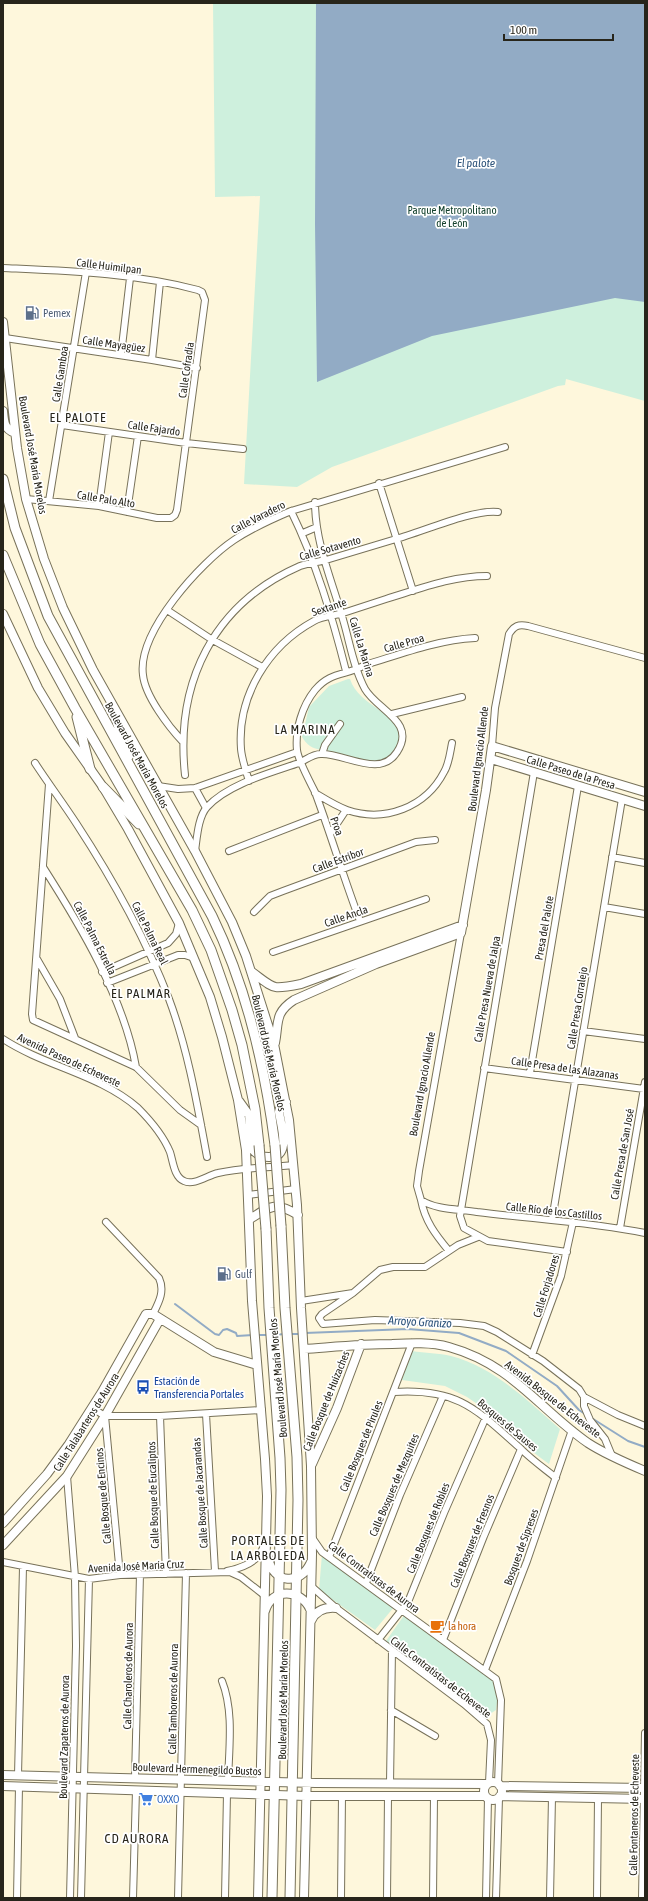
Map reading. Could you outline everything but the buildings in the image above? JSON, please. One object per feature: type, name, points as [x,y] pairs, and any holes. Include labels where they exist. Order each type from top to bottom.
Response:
[{"type":"main road","name":"Boulevard José María Morelos","points":[[3,479],[15,528],[40,599],[224,940],[248,1007],[266,1082],[275,1145],[287,1342],[297,1464],[298,1577],[292,1795]]},
{"type":"main road","name":"Boulevard José María Morelos","points":[[3,554],[40,644],[75,708],[150,835],[192,910],[208,943],[221,976],[242,1045],[255,1109],[264,1187],[272,1349],[280,1458],[274,1795]]},
{"type":"main road","points":[[3,560],[14,581]]},
{"type":"main road","points":[[75,708],[90,768]]},
{"type":"main road","points":[[113,708],[134,775]]},
{"type":"main road","points":[[102,787],[150,835]]},
{"type":"main road","points":[[272,1898],[274,1795]]},
{"type":"main road","points":[[290,1898],[292,1795]]},
{"type":"street","name":"Calle Huimilpan","points":[[3,268],[86,272],[160,282],[198,290],[202,292],[205,300]]},
{"type":"street","name":"Calle Gamboa","points":[[49,501],[86,272]]},
{"type":"street","points":[[121,355],[130,278]]},
{"type":"street","points":[[152,360],[160,282]]},
{"type":"street","name":"Calle Cofradía","points":[[177,510],[205,300]]},
{"type":"street","name":"Boulevard José María Morelos","points":[[3,322],[15,433],[26,499],[42,552],[63,608],[93,670],[113,708],[195,851],[232,922],[260,995],[274,1044],[286,1102],[294,1165],[298,1215],[301,1305],[311,1466],[312,1554],[304,1898]]},
{"type":"street","name":"Calle Mayagüez","points":[[5,338],[197,368]]},
{"type":"street","points":[[3,411],[5,426],[10,431],[15,433]]},
{"type":"street","name":"Calle Fajardo","points":[[62,425],[186,443],[243,449]]},
{"type":"street","points":[[99,506],[109,432]]},
{"type":"street","points":[[127,512],[138,436]]},
{"type":"street","name":"Calle Varadero","points":[[183,742],[167,722],[151,697],[142,673],[146,651],[155,629],[167,610],[193,576],[218,553],[233,541],[261,524],[291,511],[379,483],[504,447]]},
{"type":"street","points":[[379,483],[413,591]]},
{"type":"street","name":"Calle Palo Alto","points":[[26,499],[99,506],[166,519],[175,515],[177,510]]},
{"type":"street","name":"Calle La Marina","points":[[206,808],[224,793],[249,781],[302,762],[311,756],[322,754],[341,756],[372,765],[377,765],[388,760],[397,752],[402,738],[400,727],[392,714],[382,707],[366,690],[358,669],[325,560],[317,528],[316,502]]},
{"type":"street","name":"Calle La Marina","points":[[291,511],[303,533],[314,563],[332,616],[346,672]]},
{"type":"street","name":"Calle Sotavento","points":[[184,775],[183,742],[186,709],[199,661],[211,639],[231,613],[250,595],[271,581],[301,565],[325,560],[474,515],[498,512]]},
{"type":"street","points":[[303,533],[317,528]]},
{"type":"street","name":"Sextante","points":[[249,781],[241,749],[243,719],[247,700],[262,667],[296,632],[315,620],[413,591],[465,577],[487,576]]},
{"type":"street","points":[[167,610],[211,639],[262,667]]},
{"type":"street","name":"Boulevard José María Morelos","points":[[3,614],[38,688],[65,733],[90,768],[131,835],[179,923],[210,997],[238,1100],[244,1134],[247,1169],[255,1349],[262,1410],[266,1488],[265,1612],[262,1672],[258,1898]]},
{"type":"street","name":"Boulevard Ignacio Allende","points":[[449,1251],[433,1231],[424,1214],[417,1186],[491,759],[495,708],[509,634],[511,630],[519,624],[645,658]]},
{"type":"street","name":"Calle Proa","points":[[297,752],[300,720],[308,698],[323,682],[338,674],[435,644],[451,640],[475,638]]},
{"type":"street","points":[[392,714],[462,698]]},
{"type":"street","points":[[322,754],[325,745],[340,724]]},
{"type":"street","points":[[315,793],[346,810],[362,813],[382,814],[409,808],[431,791],[439,781],[445,771],[452,743]]},
{"type":"street","name":"Calle Paseo de la Presa","points":[[492,746],[645,792]]},
{"type":"street","points":[[158,786],[178,789],[195,788],[297,752],[302,762]]},
{"type":"street","name":"Calle Paseo de la Presa","points":[[491,759],[645,806]]},
{"type":"street","name":"Proa","points":[[302,762],[330,834],[341,870],[360,922]]},
{"type":"street","name":"Calle Palma Real","points":[[35,763],[76,822],[107,872],[149,951],[169,999],[181,1035],[191,1071],[207,1157]]},
{"type":"street","name":"Calle Presa Nueva de Jalpa","points":[[460,1210],[534,772]]},
{"type":"street","points":[[49,784],[32,1014],[33,1020],[136,1067],[180,1110],[201,1125]]},
{"type":"street","name":"Presa del Palote","points":[[530,1073],[578,786]]},
{"type":"street","points":[[195,788],[206,808],[199,829],[195,851]]},
{"type":"street","name":"Calle Presa Corralejo","points":[[552,1220],[622,799]]},
{"type":"street","points":[[330,834],[346,810]]},
{"type":"street","points":[[229,851],[322,815]]},
{"type":"street","name":"Calle Estribor","points":[[254,912],[270,896],[416,842],[435,840]]},
{"type":"street","points":[[612,857],[645,863]]},
{"type":"street","name":"Calle Palma Estrella","points":[[43,867],[66,902],[102,972],[122,1016],[133,1051],[136,1067]]},
{"type":"street","name":"Calle Ancla","points":[[273,952],[426,899]]},
{"type":"street","points":[[604,907],[645,914]]},
{"type":"street","points":[[102,972],[171,940],[176,934],[179,923]]},
{"type":"street","points":[[252,972],[267,984],[275,988],[301,984],[462,929]]},
{"type":"street","points":[[274,1044],[278,1015],[284,1007],[294,1000],[376,964],[462,929]]},
{"type":"street","points":[[107,983],[154,964],[182,955],[194,958]]},
{"type":"street","points":[[37,959],[60,998],[75,1038]]},
{"type":"street","points":[[583,1031],[645,1039]]},
{"type":"street","name":"Avenida Paseo de Echeveste","points":[[3,1039],[100,1083],[130,1102],[152,1123],[160,1134],[170,1153],[178,1176],[182,1181],[190,1183],[216,1173],[247,1169]]},
{"type":"street","name":"Calle Presa de las Alazanas","points":[[484,1068],[575,1080],[644,1086]]},
{"type":"street","name":"Calle Presa de San José","points":[[620,1228],[644,1086]]},
{"type":"street","points":[[238,1100],[246,1109],[248,1115],[252,1150],[256,1154],[269,1157],[275,1156],[282,1151],[284,1145],[279,1112],[280,1108],[286,1102]]},
{"type":"street","points":[[247,1169],[294,1165]]},
{"type":"street","points":[[248,1195],[296,1189]]},
{"type":"street","points":[[421,1200],[432,1205],[460,1210],[462,1225],[478,1237],[488,1241],[567,1252]]},
{"type":"street","points":[[250,1219],[264,1209],[277,1206],[286,1207],[298,1215]]},
{"type":"street","name":"Calle Río de los Castillos","points":[[460,1210],[573,1222],[645,1233]]},
{"type":"street","points":[[106,1222],[159,1278],[162,1290],[157,1316],[214,1352],[257,1365]]},
{"type":"street","name":"Calle Forjadores","points":[[532,1354],[554,1300],[567,1252],[573,1222]]},
{"type":"street","points":[[478,1237],[458,1245],[425,1267],[393,1267],[380,1270],[353,1293],[322,1314],[319,1318],[320,1322],[323,1324],[375,1320],[453,1322],[484,1326],[497,1332],[543,1361],[578,1389],[584,1397],[618,1415],[645,1426]]},
{"type":"street","points":[[301,1305],[353,1293]]},
{"type":"street","name":"Calle Talabarteros de Aurora","points":[[3,1523],[48,1474],[92,1408],[143,1317],[146,1314],[157,1316],[105,1416],[67,1476],[3,1545]]},
{"type":"street","name":"Avenida Bosque de Echeveste","points":[[304,1349],[361,1344],[412,1343],[448,1347],[486,1361],[526,1389],[588,1443],[645,1471]]},
{"type":"street","name":"Calle Bosques de Pirules","points":[[329,1557],[412,1343]]},
{"type":"street","name":"Calle Bosque de Huizaches","points":[[311,1466],[361,1344]]},
{"type":"street","name":"Bosques de Sauses","points":[[394,1392],[429,1392],[469,1405],[486,1417],[521,1450],[556,1478]]},
{"type":"street","name":"Calle Bosques de Mezquites","points":[[366,1583],[400,1495],[443,1396]]},
{"type":"street","points":[[584,1397],[584,1406],[590,1420],[605,1439],[612,1456]]},
{"type":"street","points":[[92,1408],[105,1416],[160,1416],[262,1410]]},
{"type":"street","name":"Calle Bosque de Jacarandas","points":[[206,1414],[215,1572]]},
{"type":"street","name":"Calle Bosque de Encinos","points":[[105,1416],[120,1575]]},
{"type":"street","name":"Calle Bosque de Eucaliptos","points":[[160,1416],[166,1574]]},
{"type":"street","name":"Calle Bosques de Robles","points":[[378,1640],[408,1602],[444,1513],[486,1417]]},
{"type":"street","name":"Bosques de Sipreses","points":[[485,1670],[556,1478],[572,1430]]},
{"type":"street","name":"Calle Bosques de Fresnos","points":[[444,1640],[484,1536],[521,1450]]},
{"type":"street","name":"Boulevard Zapateros de Aurora","points":[[67,1476],[75,1577],[76,1646],[70,1898]]},
{"type":"street","name":"Avenida José María Cruz","points":[[3,1562],[89,1579],[120,1575],[223,1572],[242,1567],[254,1560],[263,1547],[266,1531]]},
{"type":"street","name":"Calle Contratistas de Aurora","points":[[312,1539],[322,1552],[485,1670],[498,1683],[501,1700],[499,1785]]},
{"type":"street","points":[[265,1551],[272,1570],[279,1576],[289,1579],[298,1577],[309,1568],[312,1554]]},
{"type":"street","points":[[18,1775],[23,1567]]},
{"type":"street","name":"Avenida José María Cruz","points":[[223,1572],[241,1577],[264,1595]]},
{"type":"street","name":"Calle Tamboreros de Aurora","points":[[178,1898],[186,1573]]},
{"type":"street","name":"Calle Charoleros de Aurora","points":[[135,1778],[140,1574]]},
{"type":"street","points":[[298,1577],[311,1586]]},
{"type":"street","name":"Boulevard Zapateros de Aurora","points":[[81,1898],[89,1579]]},
{"type":"street","name":"Calle Contratistas de Echeveste","points":[[311,1586],[336,1608],[487,1724],[491,1740],[488,1783]]},
{"type":"street","points":[[265,1612],[268,1603],[278,1595],[288,1593],[297,1595],[307,1604],[311,1612]]},
{"type":"street","points":[[310,1622],[321,1610],[336,1608]]},
{"type":"street","points":[[76,1646],[88,1646]]},
{"type":"street","points":[[390,1784],[392,1650]]},
{"type":"street","points":[[222,1680],[227,1696],[228,1709],[228,1780]]},
{"type":"street","points":[[391,1710],[434,1736]]},
{"type":"street","points":[[487,1724],[501,1722]]},
{"type":"street","name":"Calle Fontaneros de Echeveste","points":[[642,1898],[645,1732]]},
{"type":"street","name":"Boulevard Hermenegildo Bustos","points":[[3,1775],[83,1776],[293,1783],[488,1783]]},
{"type":"street","points":[[486,1898],[486,1797],[484,1790],[488,1783],[499,1785],[644,1788]]},
{"type":"street","points":[[496,1898],[499,1797],[502,1791],[499,1785]]},
{"type":"street","name":"Boulevard Hermenegildo Bustos","points":[[3,1786],[306,1796],[486,1797]]},
{"type":"street","points":[[17,1898],[19,1786]]},
{"type":"street","points":[[132,1898],[136,1790]]},
{"type":"street","points":[[225,1898],[228,1793]]},
{"type":"street","points":[[341,1898],[342,1795]]},
{"type":"street","points":[[387,1898],[388,1796]]},
{"type":"street","points":[[433,1898],[434,1796]]},
{"type":"street","points":[[486,1797],[493,1800],[499,1797],[552,1796],[644,1799]]},
{"type":"street","points":[[550,1898],[552,1796]]},
{"type":"street","points":[[597,1898],[598,1798]]},
{"type":"green space","name":"El palote","points":[[213,3],[645,3],[645,401],[566,379],[565,385],[558,386],[332,467],[297,487],[244,484],[260,196],[215,197]]},
{"type":"green space","points":[[350,679],[355,689],[362,696],[386,715],[398,729],[398,744],[393,752],[379,762],[363,762],[331,751],[320,750],[312,747],[302,737],[309,707],[329,686]]},
{"type":"green space","points":[[412,1351],[446,1355],[467,1361],[482,1368],[523,1396],[560,1429],[549,1464],[522,1444],[486,1410],[467,1397],[445,1386],[402,1380]]},
{"type":"green space","points":[[322,1554],[394,1607],[375,1630],[319,1590]]},
{"type":"green space","points":[[405,1614],[467,1659],[495,1682],[498,1695],[496,1710],[490,1714],[469,1703],[386,1641]]},
{"type":"water","name":"El palote","points":[[316,3],[645,3],[645,302],[615,298],[432,336],[317,382],[315,224]]},
{"type":"waterway","name":"Arroyo Granizo","points":[[175,1304],[215,1334],[219,1335],[223,1330],[227,1329],[236,1333],[237,1336],[253,1335]]},
{"type":"waterway","name":"Arroyo Granizo","points":[[305,1333],[408,1329],[459,1333],[506,1351],[557,1386],[579,1410],[585,1414]]},
{"type":"waterway","name":"Arroyo Granizo","points":[[273,1335],[285,1334]]},
{"type":"waterway","name":"Arroyo Granizo","points":[[289,1334],[301,1334]]},
{"type":"waterway","name":"Arroyo Granizo","points":[[258,1335],[269,1335]]},
{"type":"waterway","name":"Arroyo Granizo","points":[[590,1417],[628,1441],[645,1447]]},
{"type":"place","name":"Pemex","points":[[32,313]]},
{"type":"place","name":"Gulf","points":[[224,1274]]},
{"type":"place","name":"Estación de Transferencia Portales","points":[[143,1387]]},
{"type":"place","name":"la hora","points":[[437,1626]]},
{"type":"place","name":"OXXO","points":[[146,1799]]},
{"type":"district","name":"EL PALOTE","points":[[78,417]]},
{"type":"district","name":"LA MARINA","points":[[305,729]]},
{"type":"district","name":"EL PALMAR","points":[[141,993]]},
{"type":"district","name":"PORTALES DE LA ARBOLEDA","points":[[268,1548]]},
{"type":"district","name":"CD AURORA","points":[[137,1838]]},
{"type":"park label","name":"Parque Metropolitano de León","points":[[452,216]]}]
